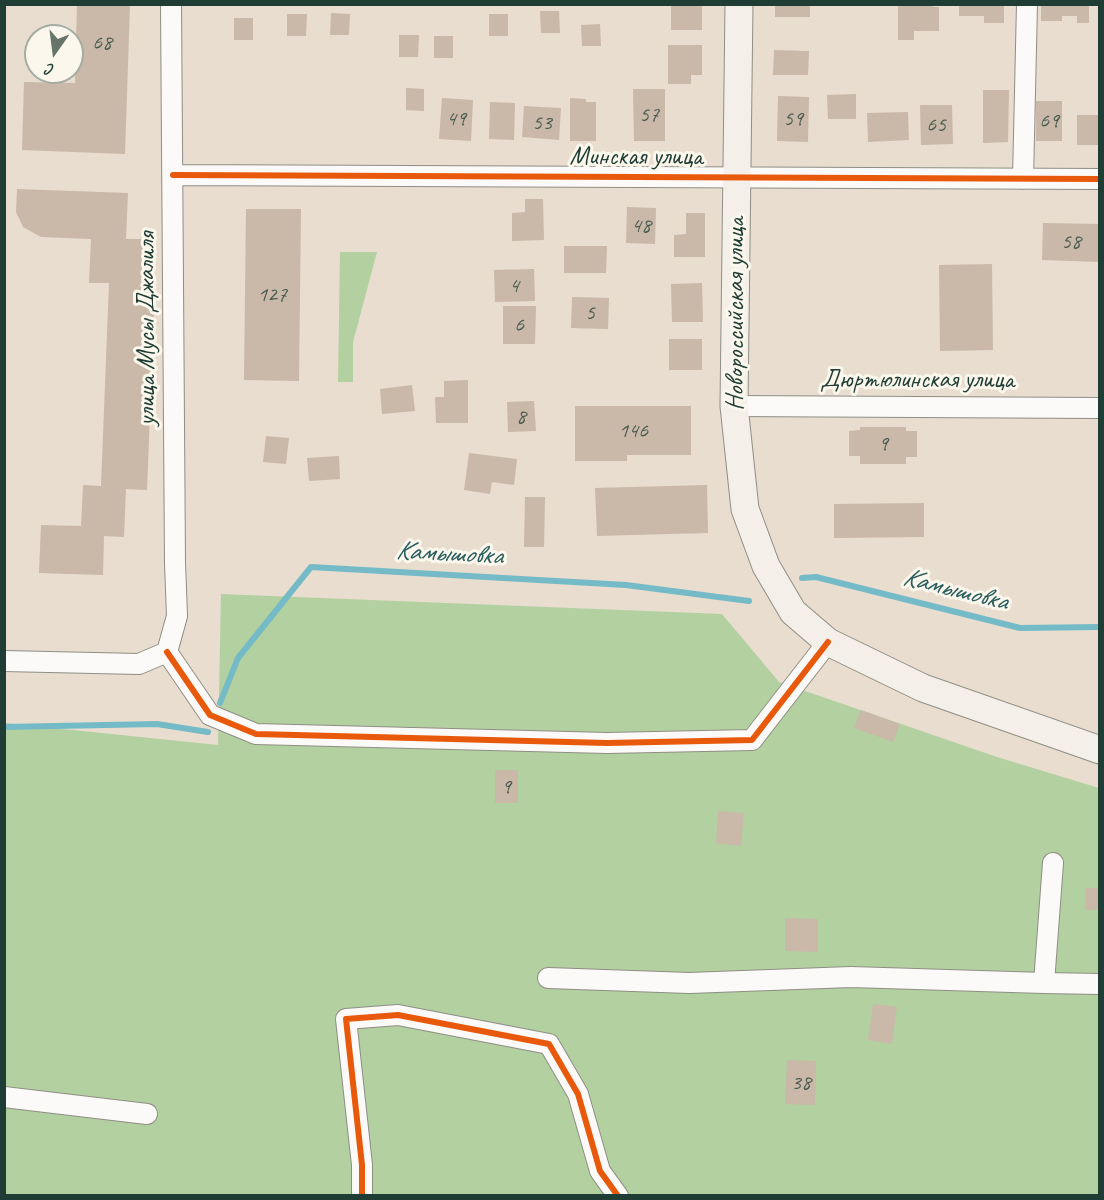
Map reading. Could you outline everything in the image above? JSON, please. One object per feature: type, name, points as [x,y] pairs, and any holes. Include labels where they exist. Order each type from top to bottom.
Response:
[{"type":"main road","name":"Новороссийская улица","points":[[739,4],[734,406],[745,508],[766,566],[794,612],[828,642],[922,688],[1100,750]]},
{"type":"street","name":"улица Мусы Джалиля","points":[[167,652],[177,616],[171,4]]},
{"type":"street","points":[[1023,179],[1027,4]]},
{"type":"street","name":"Минская улица","points":[[173,175],[1100,179]]},
{"type":"street","name":"Дюртюлинская улица","points":[[734,406],[1100,408]]},
{"type":"street","points":[[4,661],[139,664],[167,652],[210,716],[256,734],[607,743],[752,740],[828,642]]},
{"type":"street","points":[[1044,983],[1053,863]]},
{"type":"street","points":[[548,978],[689,983],[851,977],[1100,984]]},
{"type":"street","points":[[362,1196],[362,1165],[346,1019],[398,1015],[549,1044],[578,1094],[600,1171],[618,1196]]},
{"type":"street","points":[[4,1097],[147,1114]]},
{"type":"green space","points":[[340,252],[377,252],[353,342],[353,382],[338,382]]},
{"type":"green space","points":[[221,594],[722,614],[779,682],[997,757],[1099,788],[1099,1195],[5,1196],[5,723],[218,745]]},
{"type":"building","points":[[77,4],[130,4],[125,154],[22,150],[24,82],[24,84],[84,84],[84,24],[76,24]]},
{"type":"building","points":[[671,4],[702,4],[702,30],[671,30]]},
{"type":"building","points":[[775,4],[810,4],[810,17],[775,17]]},
{"type":"building","points":[[898,4],[933,4],[933,7],[939,7],[939,31],[914,31],[914,40],[898,40]]},
{"type":"building","points":[[959,4],[1004,4],[1004,23],[984,23],[984,16],[959,16]]},
{"type":"building","points":[[1041,4],[1089,4],[1089,23],[1077,23],[1077,16],[1062,16],[1062,21],[1041,21]]},
{"type":"building","points":[[540,11],[559,11],[560,33],[541,33]]},
{"type":"building","points":[[331,13],[350,14],[349,35],[330,35]]},
{"type":"building","points":[[287,14],[307,14],[306,36],[287,36]]},
{"type":"building","points":[[489,14],[508,14],[508,36],[489,36]]},
{"type":"building","points":[[234,18],[253,18],[253,40],[234,40]]},
{"type":"building","points":[[600,24],[601,46],[582,46],[581,25]]},
{"type":"building","points":[[399,35],[419,35],[418,57],[399,57]]},
{"type":"building","points":[[434,36],[453,36],[453,58],[434,58]]},
{"type":"building","points":[[668,45],[702,45],[702,75],[691,75],[691,84],[668,84]]},
{"type":"building","points":[[774,50],[809,51],[808,75],[773,75]]},
{"type":"building","points":[[406,88],[424,89],[424,111],[406,110]]},
{"type":"building","points":[[633,89],[665,89],[665,141],[634,141]]},
{"type":"building","points":[[983,90],[1009,90],[1008,142],[983,143]]},
{"type":"building","points":[[856,94],[856,119],[828,119],[827,95]]},
{"type":"building","points":[[778,96],[809,97],[808,142],[777,141]]},
{"type":"building","points":[[442,98],[473,100],[471,141],[439,139]]},
{"type":"building","points":[[570,98],[596,102],[596,141],[570,141]]},
{"type":"building","points":[[1036,101],[1062,101],[1062,141],[1036,141]]},
{"type":"building","points":[[490,102],[515,103],[514,140],[489,139]]},
{"type":"building","points":[[920,105],[952,105],[953,144],[921,145]]},
{"type":"building","points":[[524,106],[561,108],[559,140],[522,137]]},
{"type":"building","points":[[908,112],[909,140],[868,142],[867,113]]},
{"type":"building","points":[[1077,115],[1100,115],[1100,145],[1077,145]]},
{"type":"building","points":[[17,189],[128,193],[126,239],[143,239],[141,286],[155,286],[147,490],[126,489],[124,537],[104,536],[103,575],[39,573],[41,525],[81,526],[83,485],[101,486],[109,283],[89,283],[91,239],[41,237],[23,227],[16,212]]},
{"type":"building","points":[[525,199],[543,199],[544,240],[512,241],[512,213],[525,212]]},
{"type":"building","points":[[627,207],[656,208],[655,244],[626,243]]},
{"type":"building","points":[[246,209],[301,209],[299,381],[244,380]]},
{"type":"building","points":[[686,213],[705,213],[705,257],[674,257],[674,235],[686,234]]},
{"type":"building","points":[[1043,223],[1100,224],[1100,262],[1042,260]]},
{"type":"building","points":[[564,246],[607,246],[606,273],[564,273]]},
{"type":"building","points":[[992,264],[993,350],[940,351],[939,265]]},
{"type":"building","points":[[534,269],[535,301],[495,302],[494,270]]},
{"type":"building","points":[[702,283],[703,322],[672,322],[671,284]]},
{"type":"building","points":[[572,297],[609,298],[608,329],[571,328]]},
{"type":"building","points":[[503,306],[536,306],[535,344],[503,344]]},
{"type":"building","points":[[669,339],[702,339],[702,370],[669,370]]},
{"type":"building","points":[[468,380],[468,423],[436,423],[435,397],[444,397],[444,381]]},
{"type":"building","points":[[412,385],[415,411],[382,414],[380,389]]},
{"type":"building","points":[[534,401],[536,431],[508,432],[507,402]]},
{"type":"building","points":[[575,406],[691,406],[691,455],[627,455],[627,461],[575,461]]},
{"type":"building","points":[[860,427],[906,427],[906,431],[917,431],[917,457],[906,457],[906,464],[860,464],[860,456],[849,456],[849,431],[860,430]]},
{"type":"building","points":[[266,436],[289,438],[286,464],[263,462]]},
{"type":"building","points":[[469,453],[517,459],[514,485],[492,482],[490,494],[464,490]]},
{"type":"building","points":[[339,456],[340,479],[309,481],[307,458]]},
{"type":"building","points":[[707,485],[708,533],[597,536],[595,488]]},
{"type":"building","points":[[525,497],[545,497],[544,547],[524,547]]},
{"type":"building","points":[[924,503],[924,537],[834,538],[834,504]]},
{"type":"building","points":[[861,710],[900,724],[893,742],[854,728]]},
{"type":"building","points":[[495,770],[518,770],[518,803],[495,803]]},
{"type":"building","points":[[718,811],[744,813],[741,846],[716,843]]},
{"type":"building","points":[[1086,888],[1100,888],[1100,910],[1085,910]]},
{"type":"building","points":[[785,918],[818,919],[818,952],[785,951]]},
{"type":"building","points":[[873,1004],[897,1007],[892,1044],[868,1040]]},
{"type":"building","points":[[787,1060],[816,1061],[815,1105],[785,1104]]},
{"type":"waterway","name":"Камышовка","points":[[220,703],[238,658],[311,567],[626,585],[749,601]]},
{"type":"waterway","name":"Камышовка","points":[[802,578],[816,577],[1020,628],[1100,627]]},
{"type":"waterway","name":"Камышовка","points":[[4,727],[157,724],[208,732]]},
{"type":"cycle path","points":[[173,175],[1100,179]]},
{"type":"cycle path","points":[[167,652],[210,715],[256,734],[607,743],[752,740],[828,642]]},
{"type":"cycle path","points":[[362,1196],[362,1165],[346,1019],[398,1015],[549,1044],[578,1094],[600,1171],[618,1196]]}]
